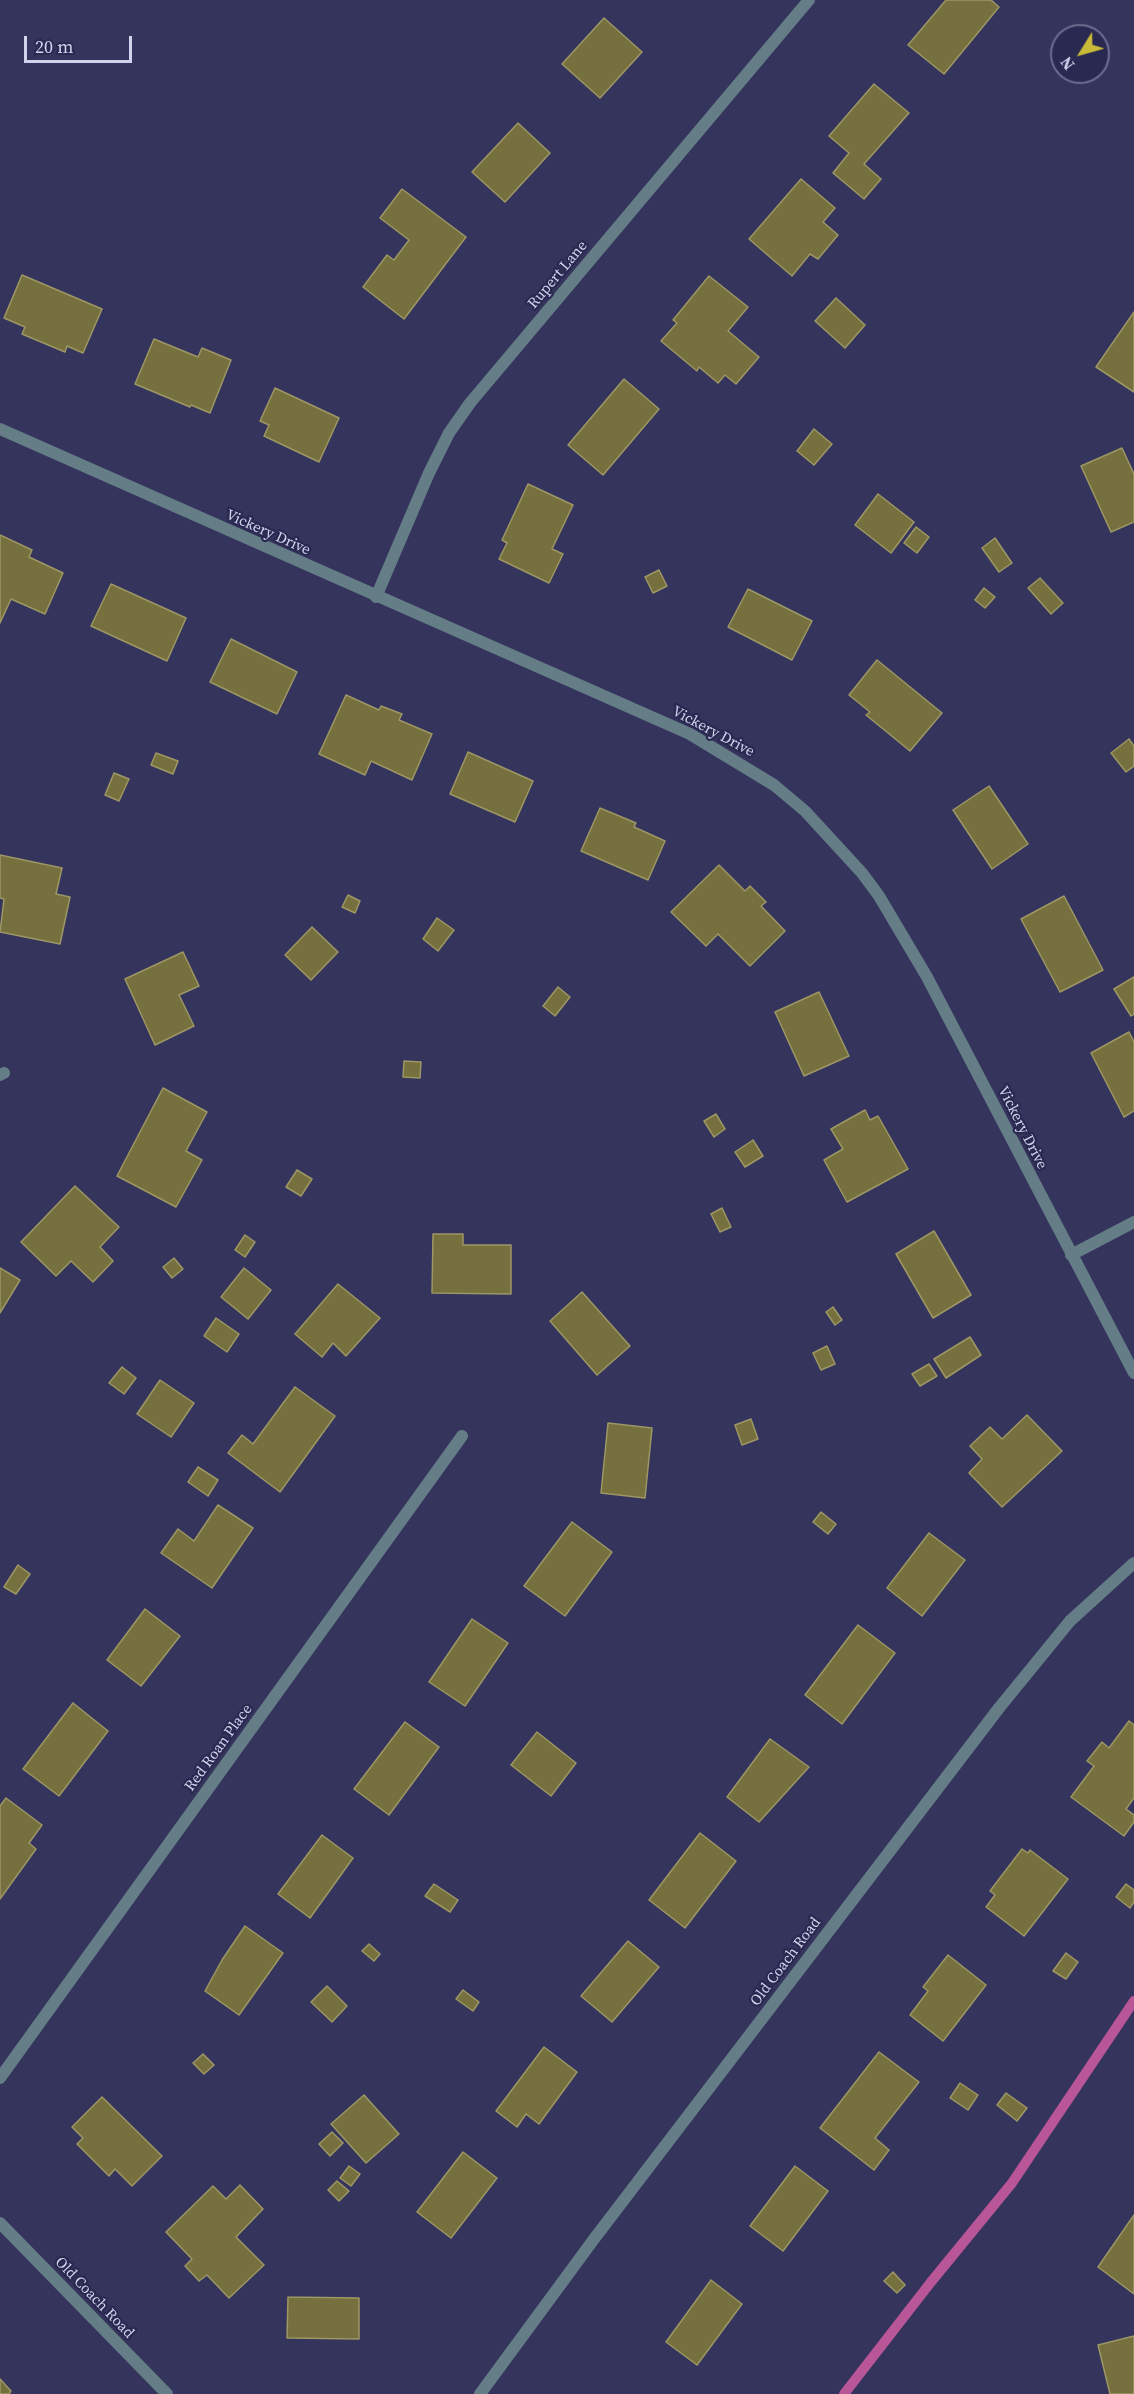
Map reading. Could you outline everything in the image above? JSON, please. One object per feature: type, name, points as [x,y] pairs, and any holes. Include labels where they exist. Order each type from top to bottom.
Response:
[{"type":"street","name":"Rupert Lane","points":[[376,597],[429,473],[449,433],[470,403],[809,0]]},
{"type":"street","name":"Vickery Drive","points":[[0,429],[690,734],[774,785],[805,811],[862,873],[879,896],[927,977],[1134,1373]]},
{"type":"street","points":[[1071,1255],[1134,1222]]},
{"type":"street","name":"Red Roan Place","points":[[0,2078],[462,1436]]},
{"type":"street","name":"Old Coach Road","points":[[480,2394],[594,2240],[999,1708],[1070,1621],[1134,1563]]},
{"type":"street","name":"Old Coach Road","points":[[0,2223],[167,2394]]},
{"type":"building","points":[[946,0],[991,0],[999,7],[944,74],[908,45]]},
{"type":"building","points":[[604,18],[642,52],[600,98],[562,64]]},
{"type":"building","points":[[874,84],[909,113],[864,164],[881,179],[864,199],[833,173],[849,153],[829,136]]},
{"type":"building","points":[[518,123],[550,153],[505,202],[472,172]]},
{"type":"building","points":[[801,179],[835,208],[823,222],[838,235],[818,259],[810,254],[792,276],[749,239]]},
{"type":"building","points":[[402,189],[466,237],[404,319],[363,287],[387,255],[394,260],[409,240],[380,218]]},
{"type":"building","points":[[22,275],[102,309],[83,353],[67,346],[65,352],[22,334],[25,327],[4,318]]},
{"type":"building","points":[[709,276],[748,307],[728,331],[759,357],[736,384],[725,375],[718,383],[699,367],[697,371],[661,341],[677,323],[673,320]]},
{"type":"building","points":[[836,298],[865,325],[845,348],[815,321]]},
{"type":"building","points":[[1134,312],[1134,392],[1096,367]]},
{"type":"building","points":[[154,339],[198,357],[202,348],[231,360],[210,413],[135,384]]},
{"type":"building","points":[[624,379],[659,409],[603,475],[568,445]]},
{"type":"building","points":[[275,388],[339,418],[319,462],[264,436],[269,425],[260,421]]},
{"type":"building","points":[[814,429],[832,444],[814,465],[797,451]]},
{"type":"building","points":[[1122,448],[1134,474],[1134,522],[1111,532],[1081,466]]},
{"type":"building","points":[[528,484],[573,505],[552,549],[563,554],[549,583],[499,559],[507,543],[502,540]]},
{"type":"building","points":[[878,494],[914,522],[891,553],[855,525]]},
{"type":"building","points":[[916,527],[929,537],[917,553],[904,543]]},
{"type":"building","points":[[0,535],[32,550],[29,557],[63,573],[45,614],[11,599],[0,623]]},
{"type":"building","points":[[995,538],[1012,563],[999,572],[982,548]]},
{"type":"building","points":[[659,570],[667,586],[653,593],[645,577]]},
{"type":"building","points":[[1040,578],[1063,603],[1051,614],[1028,588]]},
{"type":"building","points":[[111,584],[186,618],[167,661],[91,626]]},
{"type":"building","points":[[984,588],[995,597],[985,608],[975,600]]},
{"type":"building","points":[[748,589],[812,621],[792,660],[728,627]]},
{"type":"building","points":[[231,639],[297,672],[277,714],[210,682]]},
{"type":"building","points":[[877,660],[942,713],[910,751],[866,715],[870,712],[849,695]]},
{"type":"building","points":[[346,695],[379,710],[381,706],[402,714],[399,720],[432,734],[412,780],[371,761],[365,775],[319,754]]},
{"type":"building","points":[[1129,739],[1134,746],[1134,766],[1126,772],[1111,753]]},
{"type":"building","points":[[468,752],[533,781],[515,822],[450,794]]},
{"type":"building","points":[[156,753],[178,761],[173,774],[151,765]]},
{"type":"building","points":[[114,773],[129,779],[119,801],[105,795]]},
{"type":"building","points":[[989,786],[1028,844],[992,869],[953,810]]},
{"type":"building","points":[[600,808],[636,823],[634,827],[665,841],[648,880],[581,851]]},
{"type":"building","points":[[0,855],[62,868],[56,894],[70,897],[60,944],[0,932],[4,899],[0,898]]},
{"type":"building","points":[[719,865],[745,891],[750,886],[766,902],[761,906],[785,931],[750,966],[718,934],[706,946],[671,912]]},
{"type":"building","points":[[348,895],[360,901],[355,913],[342,907]]},
{"type":"building","points":[[1064,896],[1103,970],[1060,992],[1021,919]]},
{"type":"building","points":[[437,918],[454,930],[438,951],[423,939]]},
{"type":"building","points":[[312,927],[338,952],[311,980],[285,955]]},
{"type":"building","points":[[183,952],[199,986],[179,995],[194,1026],[155,1045],[125,979]]},
{"type":"building","points":[[1134,977],[1134,1014],[1131,1016],[1114,989]]},
{"type":"building","points":[[558,987],[570,997],[555,1016],[543,1006]]},
{"type":"building","points":[[819,992],[849,1056],[804,1076],[775,1012]]},
{"type":"building","points":[[1129,1032],[1134,1042],[1134,1111],[1124,1117],[1091,1053]]},
{"type":"building","points":[[404,1061],[421,1062],[420,1078],[403,1077]]},
{"type":"building","points":[[163,1088],[207,1112],[186,1151],[202,1160],[176,1207],[117,1176]]},
{"type":"building","points":[[865,1110],[870,1120],[878,1116],[908,1169],[847,1202],[824,1160],[843,1149],[831,1129]]},
{"type":"building","points":[[716,1114],[725,1129],[714,1137],[704,1121]]},
{"type":"building","points":[[753,1140],[763,1156],[745,1167],[735,1152]]},
{"type":"building","points":[[297,1170],[312,1179],[301,1196],[286,1187]]},
{"type":"building","points":[[75,1186],[119,1227],[100,1247],[113,1261],[93,1282],[71,1261],[56,1276],[21,1242]]},
{"type":"building","points":[[722,1208],[731,1227],[720,1232],[711,1214]]},
{"type":"building","points":[[934,1231],[971,1295],[933,1318],[896,1254]]},
{"type":"building","points":[[433,1234],[463,1234],[463,1245],[511,1245],[511,1294],[432,1293]]},
{"type":"building","points":[[245,1235],[255,1242],[245,1257],[235,1250]]},
{"type":"building","points":[[174,1258],[183,1269],[172,1278],[163,1267]]},
{"type":"building","points":[[0,1268],[20,1280],[0,1313]]},
{"type":"building","points":[[244,1268],[271,1290],[248,1319],[221,1297]]},
{"type":"building","points":[[338,1284],[380,1318],[346,1356],[333,1343],[322,1357],[295,1334]]},
{"type":"building","points":[[582,1292],[630,1346],[597,1375],[550,1321]]},
{"type":"building","points":[[833,1307],[842,1320],[835,1325],[826,1312]]},
{"type":"building","points":[[216,1318],[239,1334],[227,1352],[204,1336]]},
{"type":"building","points":[[970,1337],[981,1355],[946,1378],[934,1359]]},
{"type":"building","points":[[827,1346],[835,1364],[821,1370],[813,1353]]},
{"type":"building","points":[[929,1364],[937,1376],[920,1386],[912,1374]]},
{"type":"building","points":[[122,1367],[136,1378],[124,1394],[109,1383]]},
{"type":"building","points":[[160,1380],[194,1403],[171,1437],[137,1414]]},
{"type":"building","points":[[295,1387],[335,1416],[280,1492],[228,1453],[242,1435],[253,1444]]},
{"type":"building","points":[[1027,1415],[1062,1451],[1002,1507],[969,1473],[982,1459],[970,1446],[990,1427],[1002,1439]]},
{"type":"building","points":[[751,1419],[758,1439],[742,1445],[735,1425]]},
{"type":"building","points":[[608,1423],[652,1428],[645,1498],[601,1493]]},
{"type":"building","points":[[198,1467],[218,1480],[208,1496],[188,1482]]},
{"type":"building","points":[[218,1505],[253,1528],[212,1588],[161,1553],[178,1529],[194,1541]]},
{"type":"building","points":[[821,1512],[836,1524],[828,1534],[813,1522]]},
{"type":"building","points":[[572,1522],[612,1552],[565,1616],[524,1586]]},
{"type":"building","points":[[929,1533],[965,1560],[922,1616],[887,1588]]},
{"type":"building","points":[[18,1565],[30,1574],[16,1594],[4,1587]]},
{"type":"building","points":[[145,1609],[180,1636],[141,1686],[107,1660]]},
{"type":"building","points":[[472,1619],[508,1643],[465,1706],[429,1682]]},
{"type":"building","points":[[858,1625],[895,1653],[842,1724],[805,1695]]},
{"type":"building","points":[[73,1703],[108,1731],[59,1796],[23,1769]]},
{"type":"building","points":[[1129,1721],[1134,1725],[1134,1798],[1126,1809],[1134,1815],[1134,1822],[1124,1836],[1071,1797],[1094,1766],[1087,1761],[1102,1742],[1109,1748]]},
{"type":"building","points":[[405,1722],[439,1747],[389,1815],[354,1789]]},
{"type":"building","points":[[537,1732],[576,1763],[551,1796],[511,1765]]},
{"type":"building","points":[[770,1739],[809,1767],[759,1822],[727,1797]]},
{"type":"building","points":[[6,1798],[42,1825],[29,1843],[36,1849],[0,1899],[0,1806]]},
{"type":"building","points":[[700,1833],[736,1861],[685,1928],[649,1900]]},
{"type":"building","points":[[322,1835],[353,1858],[310,1918],[278,1894]]},
{"type":"building","points":[[1022,1849],[1028,1853],[1030,1850],[1068,1879],[1024,1936],[986,1907],[995,1895],[990,1891]]},
{"type":"building","points":[[434,1884],[458,1900],[450,1912],[425,1896]]},
{"type":"building","points":[[1126,1884],[1134,1890],[1134,1902],[1130,1908],[1116,1897]]},
{"type":"building","points":[[245,1926],[283,1953],[239,2015],[205,1991]]},
{"type":"building","points":[[628,1941],[659,1967],[612,2022],[581,1996]]},
{"type":"building","points":[[369,1944],[380,1954],[374,1961],[362,1951]]},
{"type":"building","points":[[1066,1953],[1078,1962],[1066,1979],[1053,1971]]},
{"type":"building","points":[[948,1955],[986,1985],[943,2041],[910,2015],[928,1991],[923,1987]]},
{"type":"building","points":[[327,1986],[347,2006],[332,2022],[311,2002]]},
{"type":"building","points":[[463,1990],[479,2002],[473,2011],[456,1999]]},
{"type":"building","points":[[544,2047],[577,2072],[539,2124],[526,2114],[517,2127],[496,2111]]},
{"type":"building","points":[[879,2052],[919,2082],[875,2138],[889,2150],[874,2170],[820,2128]]},
{"type":"building","points":[[203,2054],[214,2065],[204,2074],[193,2063]]},
{"type":"building","points":[[960,2083],[978,2095],[968,2110],[950,2098]]},
{"type":"building","points":[[1006,2093],[1027,2108],[1017,2121],[997,2105]]},
{"type":"building","points":[[364,2095],[399,2134],[366,2163],[331,2124]]},
{"type":"building","points":[[102,2097],[162,2156],[132,2186],[115,2169],[109,2176],[77,2144],[83,2138],[72,2127]]},
{"type":"building","points":[[332,2132],[343,2143],[330,2156],[319,2144]]},
{"type":"building","points":[[463,2152],[497,2178],[451,2238],[417,2212]]},
{"type":"building","points":[[349,2166],[360,2174],[351,2186],[340,2178]]},
{"type":"building","points":[[795,2166],[828,2191],[783,2251],[750,2226]]},
{"type":"building","points":[[337,2181],[349,2191],[339,2201],[328,2190]]},
{"type":"building","points":[[240,2185],[263,2209],[236,2237],[264,2265],[229,2298],[207,2275],[199,2281],[185,2266],[192,2259],[166,2232],[213,2186],[226,2199]]},
{"type":"building","points":[[1134,2215],[1134,2294],[1098,2267]]},
{"type":"building","points":[[893,2272],[905,2285],[897,2293],[884,2281]]},
{"type":"building","points":[[711,2280],[742,2304],[697,2365],[666,2342]]},
{"type":"building","points":[[288,2297],[359,2298],[359,2339],[287,2338]]},
{"type":"building","points":[[1134,2336],[1134,2394],[1110,2394],[1098,2345]]},
{"type":"building","points":[[0,2379],[11,2391],[9,2394],[0,2394]]},
{"type":"waterway","points":[[844,2394],[1012,2183],[1134,2001]]}]
